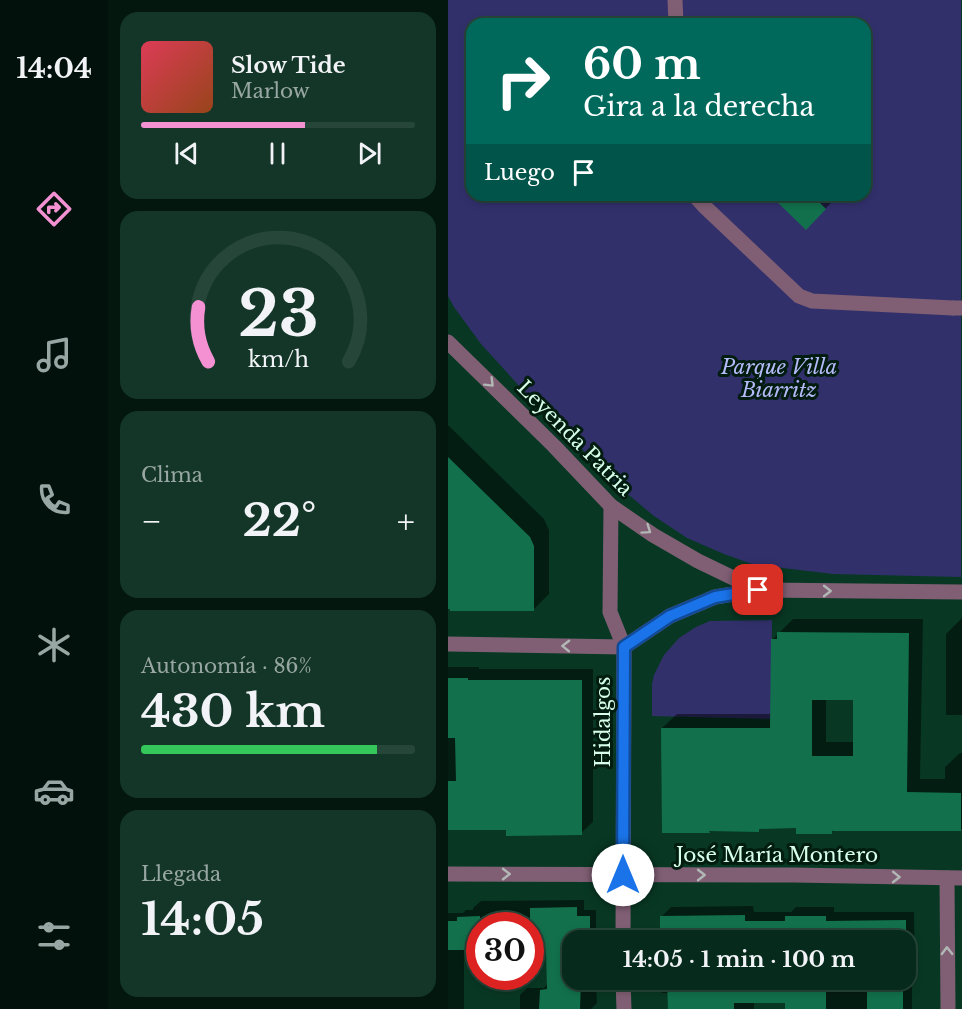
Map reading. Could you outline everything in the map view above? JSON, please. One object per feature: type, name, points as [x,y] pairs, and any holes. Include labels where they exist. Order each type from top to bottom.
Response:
[{"type":"street","points":[[675,0],[676,18]]},
{"type":"street","points":[[699,201],[799,296],[812,302],[957,308]]},
{"type":"street","name":"Leyenda Patria","points":[[448,342],[612,506],[653,535],[698,561],[758,590],[961,592]]},
{"type":"street","name":"Hidalgos","points":[[612,506],[610,612],[624,647],[623,930]]},
{"type":"street","points":[[448,644],[624,647],[670,616],[715,597],[758,590]]},
{"type":"street","name":"José María Montero","points":[[448,874],[954,878]]},
{"type":"street","points":[[948,1009],[954,878]]},
{"type":"street","points":[[624,990],[624,1009]]},
{"type":"green space","name":"Parque Villa Biarritz","points":[[448,0],[961,0],[961,577],[833,574],[752,564],[687,538],[654,516],[624,491],[522,389],[481,344],[448,296]]},
{"type":"green space","points":[[772,620],[771,719],[652,716],[654,675],[664,655],[679,638],[710,621]]},
{"type":"building","points":[[776,201],[818,201],[826,209],[806,230]]},
{"type":"building","points":[[448,457],[530,537],[534,546],[534,611],[450,611],[448,609]]},
{"type":"building","points":[[777,632],[909,633],[907,792],[961,793],[961,831],[832,831],[832,834],[796,834],[796,828],[759,829],[759,832],[662,833],[661,728],[770,728],[771,639],[777,639]],"holes":[[[812,700],[853,700],[853,756],[812,756]]]},
{"type":"building","points":[[448,678],[582,680],[582,835],[506,836],[506,830],[448,830],[448,781],[456,781],[455,738],[448,738]]},
{"type":"building","points":[[577,907],[577,916],[590,916],[590,930],[562,930],[562,990],[581,990],[580,1009],[539,1009],[540,990],[547,989],[544,912],[530,912],[530,908]]},
{"type":"building","points":[[745,915],[745,921],[785,921],[785,916],[826,916],[826,921],[906,920],[906,930],[660,930],[660,916]]},
{"type":"building","points":[[457,917],[466,917],[466,950],[448,950],[448,921],[457,921]]},
{"type":"building","points":[[667,990],[826,990],[826,1009],[785,1009],[785,1003],[734,1003],[734,1009],[668,1009]]},
{"type":"building","points":[[867,990],[903,990],[903,1009],[867,1009]]},
{"type":"route","points":[[623,875],[624,647],[670,616],[715,597],[758,590]]}]
